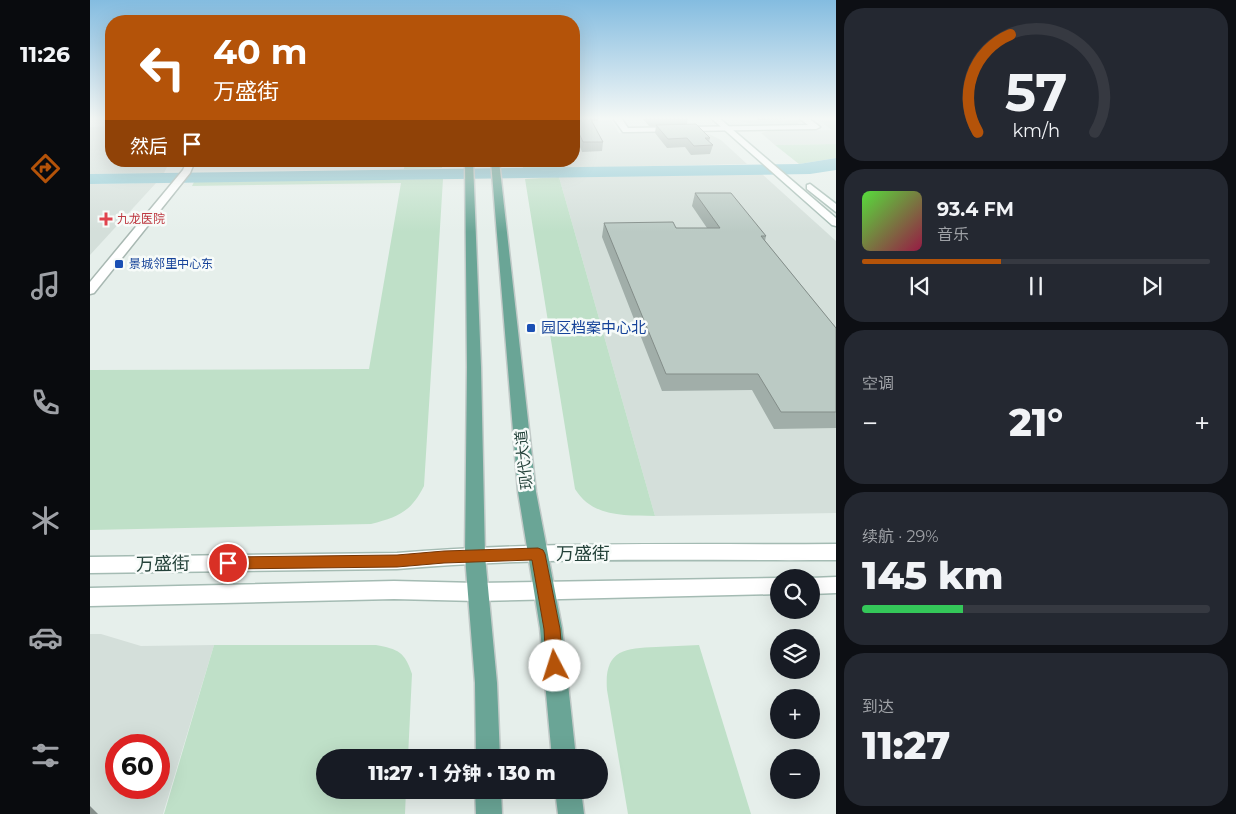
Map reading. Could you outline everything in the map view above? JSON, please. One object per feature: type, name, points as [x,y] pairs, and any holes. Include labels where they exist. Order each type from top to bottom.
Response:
[{"type":"main road","points":[[759,156],[766,162],[782,168],[836,222]]},
{"type":"main road","points":[[90,290],[178,183],[189,167]]},
{"type":"main road","points":[[469,170],[474,367],[475,556],[486,683],[488,749]]},
{"type":"main road","name":"现代大道","points":[[496,170],[527,492],[533,535],[546,590],[552,629],[563,749]]},
{"type":"main road","points":[[803,181],[836,209]]},
{"type":"main road","name":"万盛街","points":[[90,565],[397,561],[538,554],[836,552]]},
{"type":"main road","points":[[820,586],[836,585]]},
{"type":"main road","name":"万盛街","points":[[90,597],[394,590],[477,592],[770,586]]},
{"type":"main road","points":[[488,799],[489,814]]},
{"type":"main road","points":[[569,799],[571,814]]},
{"type":"shaded area","points":[[90,156],[105,156],[105,167],[167,167],[164,173],[90,174]]},
{"type":"shaded area","points":[[580,156],[738,156],[747,164],[558,168],[580,167]]},
{"type":"shaded area","points":[[762,174],[836,241],[836,513],[655,516],[559,177]]},
{"type":"shaded area","name":"九龙医院","points":[[156,183],[90,255],[90,184]]},
{"type":"shaded area","points":[[90,634],[101,634],[141,646],[214,645],[170,791],[170,734],[105,734],[105,799],[168,799],[163,814],[90,814]]},
{"type":"green space","points":[[789,156],[836,156],[836,158],[799,164]]},
{"type":"green space","points":[[404,167],[442,167],[442,168],[404,169]]},
{"type":"green space","points":[[523,167],[558,168],[523,168]]},
{"type":"green space","points":[[559,177],[655,516],[621,515],[600,510],[582,498],[575,489],[525,179]]},
{"type":"green space","points":[[443,179],[424,486],[409,508],[389,519],[371,524],[90,530],[90,370],[369,369],[401,183],[192,186],[194,182]]},
{"type":"green space","points":[[214,645],[376,645],[395,650],[407,661],[412,674],[408,749],[316,749],[316,799],[406,799],[405,814],[164,814]]},
{"type":"green space","points":[[699,645],[751,814],[628,814],[607,690],[609,667],[612,660],[618,654],[625,651]]},
{"type":"water","points":[[836,158],[836,170],[810,174],[90,184],[90,174],[799,164]]},
{"type":"building","points":[[695,193],[731,193],[766,236],[761,236],[836,328],[836,412],[781,412],[758,374],[666,374],[604,223],[673,222],[676,228],[720,228]]},
{"type":"place","name":"九龙医院","points":[[106,219]]},
{"type":"place","name":"景城邻里中心东","points":[[119,264]]},
{"type":"place","name":"园区档案中心北","points":[[531,328]]},
{"type":"route","points":[[228,563],[397,561],[444,557],[538,554],[552,629],[555,666]]}]
